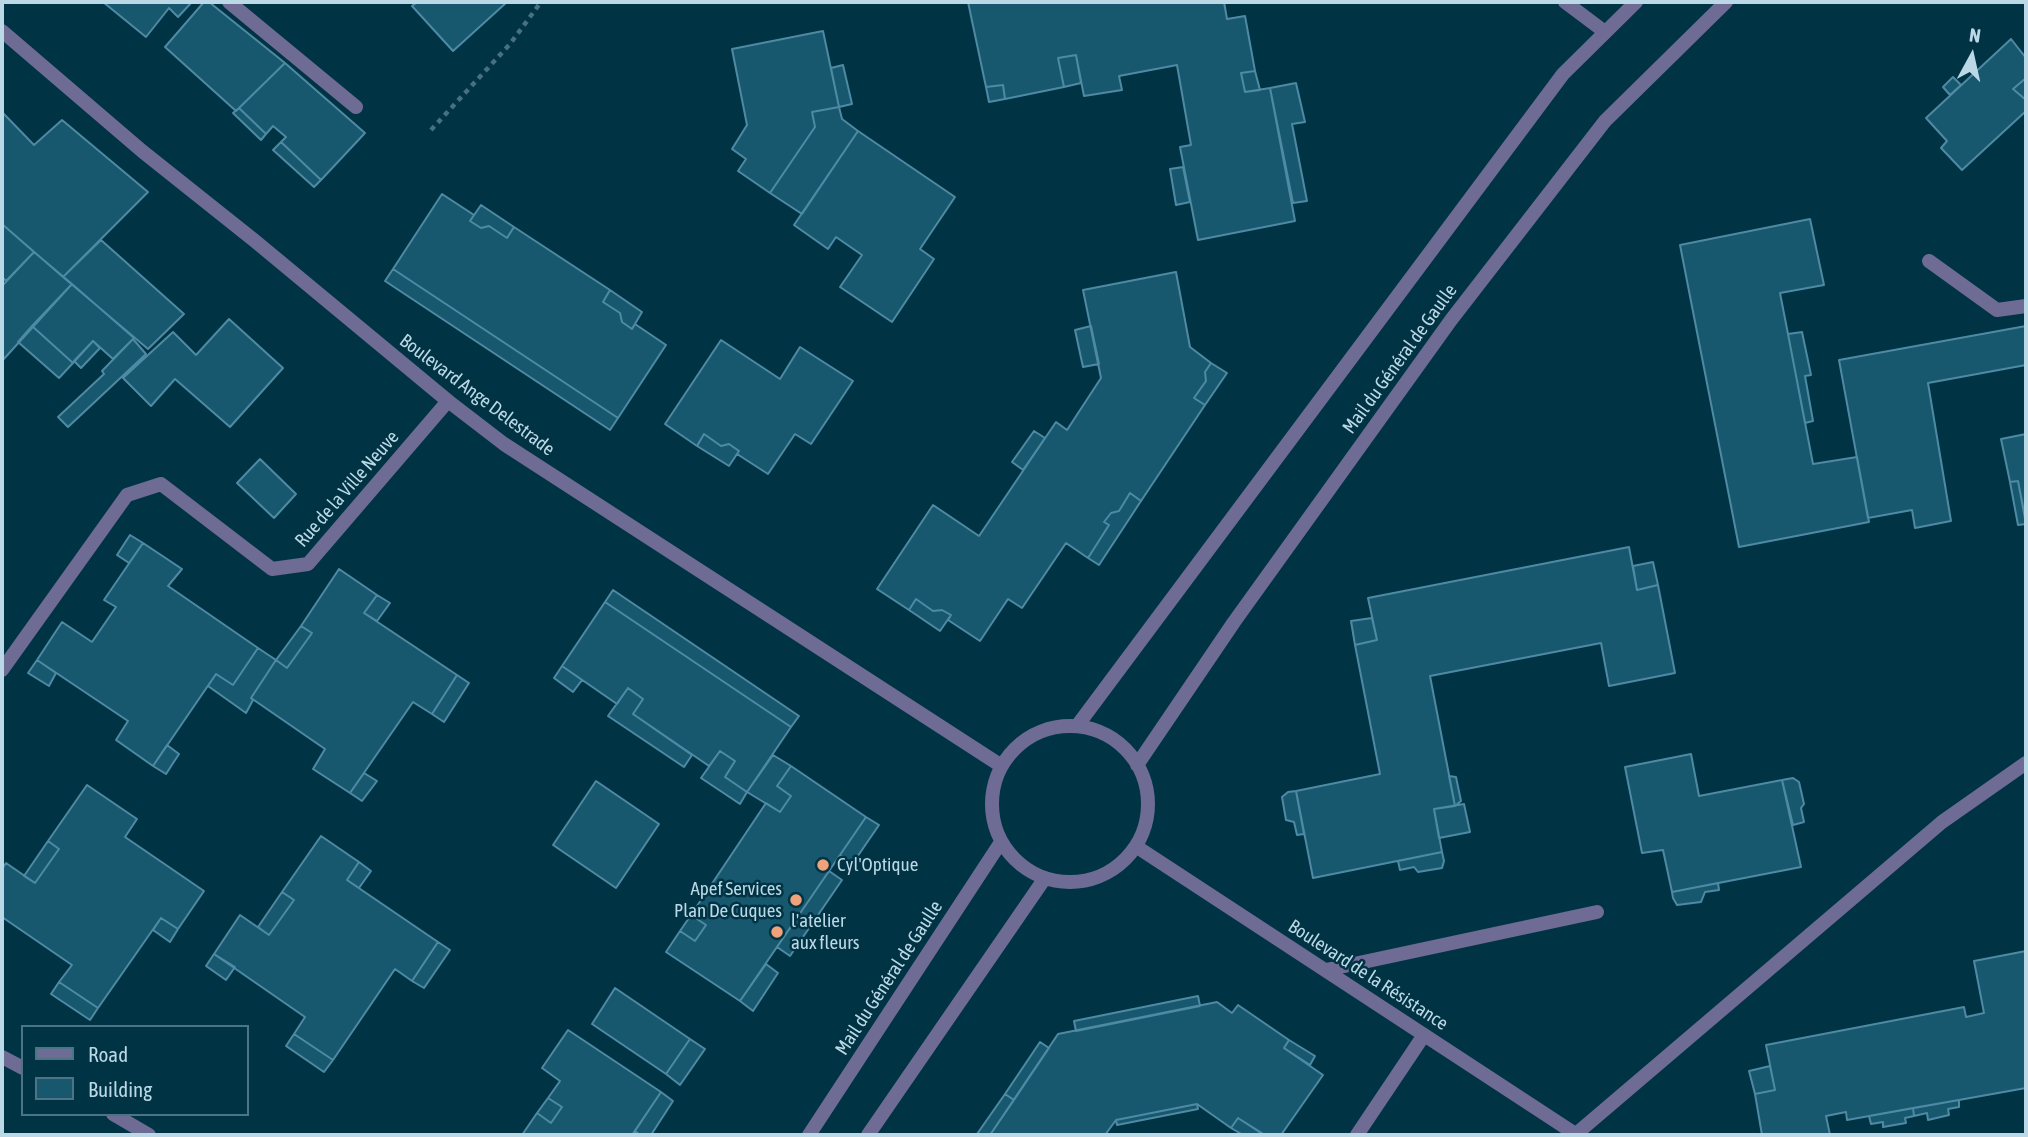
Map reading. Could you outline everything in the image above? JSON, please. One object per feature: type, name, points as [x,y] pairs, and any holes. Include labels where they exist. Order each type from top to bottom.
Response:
[{"type":"street","points":[[229,2],[356,107]]},
{"type":"street","points":[[1565,2],[1605,32]]},
{"type":"street","name":"Mail du Général de Gaulle","points":[[1077,726],[1563,74],[1636,2]]},
{"type":"street","name":"Mail du Général de Gaulle","points":[[1137,765],[1234,622],[1451,320],[1605,121],[1726,2]]},
{"type":"street","name":"Boulevard Ange Delestrade","points":[[2,31],[142,151],[504,444],[1000,765]]},
{"type":"street","points":[[1929,261],[1997,310],[2026,306]]},
{"type":"street","name":"Rue de la Ville Neuve","points":[[2,670],[127,495],[161,484],[272,569],[308,564],[448,401]]},
{"type":"street","points":[[1077,726],[1107,734],[1127,749],[1137,765],[1149,791],[1149,815],[1137,847],[1110,872],[1087,881],[1061,883],[1045,878],[1017,862],[1001,842],[992,818],[992,793],[1000,765],[1013,749],[1033,734],[1077,726]]},
{"type":"street","points":[[1576,1135],[1942,822],[2026,763]]},
{"type":"street","name":"Mail du Général de Gaulle","points":[[809,1135],[1001,842]]},
{"type":"street","name":"Boulevard de la Résistance","points":[[1137,847],[1576,1135]]},
{"type":"street","points":[[868,1135],[1045,878]]},
{"type":"street","points":[[1326,970],[1597,912]]},
{"type":"street","points":[[1357,1135],[1423,1035]]},
{"type":"street","points":[[2,1058],[21,1067]]},
{"type":"street","points":[[116,1116],[149,1135]]},
{"type":"path","points":[[431,130],[510,44],[541,2]]},
{"type":"building","points":[[103,2],[192,2],[178,17],[169,8],[146,37]]},
{"type":"building","points":[[204,2],[209,2],[285,63],[236,111],[165,47]]},
{"type":"building","points":[[417,2],[507,2],[453,51],[412,6]]},
{"type":"building","points":[[968,2],[1224,2],[1227,19],[1245,16],[1255,71],[1241,73],[1245,92],[1270,88],[1295,221],[1198,240],[1180,147],[1191,145],[1177,65],[1119,76],[1122,90],[1084,96],[1076,55],[1058,58],[1064,87],[1005,99],[1003,85],[986,87]]},
{"type":"building","points":[[823,31],[839,107],[812,112],[815,127],[770,193],[738,171],[746,159],[732,149],[747,125],[732,49]]},
{"type":"building","points":[[2011,39],[2026,58],[2026,78],[2013,89],[2026,100],[2026,111],[1962,170],[1941,148],[1947,141],[1926,118]]},
{"type":"building","points":[[1076,55],[1081,83],[1064,87],[1058,58]]},
{"type":"building","points":[[285,63],[365,133],[321,180],[281,142],[286,137],[273,126],[266,134],[239,108]]},
{"type":"building","points":[[843,65],[852,104],[839,107],[831,68]]},
{"type":"building","points":[[1255,71],[1260,90],[1245,92],[1241,73]]},
{"type":"building","points":[[1953,77],[1961,85],[1950,95],[1943,87]]},
{"type":"building","points":[[2026,78],[2026,100],[2013,89]]},
{"type":"building","points":[[1296,83],[1305,122],[1292,124],[1307,201],[1293,203],[1270,88]]},
{"type":"building","points":[[1003,85],[1005,99],[989,102],[986,87]]},
{"type":"building","points":[[839,107],[842,119],[858,131],[802,214],[770,193],[815,127],[812,112]]},
{"type":"building","points":[[239,108],[266,134],[261,140],[233,113]]},
{"type":"building","points":[[2,112],[34,145],[62,120],[148,192],[63,277],[2,224]]},
{"type":"building","points":[[858,131],[955,197],[920,249],[934,259],[892,322],[840,287],[862,255],[836,237],[828,249],[794,225]]},
{"type":"building","points":[[281,142],[321,180],[314,187],[273,150]]},
{"type":"building","points":[[1183,167],[1190,202],[1176,205],[1170,169]]},
{"type":"building","points":[[442,194],[474,215],[470,221],[481,228],[489,226],[507,238],[514,227],[610,290],[603,302],[620,313],[622,322],[632,329],[635,324],[666,345],[618,418],[393,269]]},
{"type":"building","points":[[481,205],[514,227],[507,238],[489,226],[481,228],[470,221]]},
{"type":"building","points":[[1810,219],[1824,285],[1780,293],[1813,464],[1857,457],[1869,522],[1739,547],[1680,245]]},
{"type":"building","points":[[2,224],[34,252],[6,281],[2,277]]},
{"type":"building","points":[[101,240],[184,314],[148,349],[63,277]]},
{"type":"building","points":[[34,252],[72,284],[2,361],[2,286]]},
{"type":"building","points":[[393,269],[618,418],[610,430],[385,281]]},
{"type":"building","points":[[1176,272],[1190,347],[1211,363],[1205,372],[1206,381],[1194,398],[1205,405],[1141,501],[1130,493],[1119,511],[1111,513],[1104,522],[1109,525],[1088,558],[1066,543],[1022,608],[1008,599],[980,641],[948,620],[951,615],[942,610],[933,611],[916,599],[909,610],[877,589],[933,505],[979,536],[1056,422],[1067,430],[1101,378],[1083,290]]},
{"type":"building","points":[[72,284],[134,338],[113,359],[93,341],[73,363],[32,326]]},
{"type":"building","points":[[610,290],[642,312],[632,329],[622,322],[620,313],[603,302]]},
{"type":"building","points":[[229,319],[283,368],[230,427],[175,379],[151,406],[123,378],[173,332],[196,355]]},
{"type":"building","points":[[32,326],[73,363],[59,378],[18,342]]},
{"type":"building","points":[[1091,326],[1099,364],[1083,367],[1075,330]]},
{"type":"building","points":[[2026,326],[2026,365],[1928,383],[1951,521],[1915,528],[1912,510],[1868,518],[1839,360]]},
{"type":"building","points":[[1802,332],[1811,375],[1805,376],[1813,421],[1805,423],[1788,334]]},
{"type":"building","points":[[133,339],[146,354],[68,427],[58,417],[104,374],[102,371]]},
{"type":"building","points":[[721,340],[780,379],[800,347],[853,381],[811,444],[795,434],[768,474],[737,454],[739,451],[729,444],[721,446],[704,434],[697,446],[665,424]]},
{"type":"building","points":[[93,341],[100,348],[81,368],[74,361]]},
{"type":"building","points":[[1211,363],[1227,373],[1205,405],[1194,398],[1206,381],[1205,372]]},
{"type":"building","points":[[1034,431],[1045,438],[1023,470],[1012,462]]},
{"type":"building","points":[[704,434],[721,446],[729,444],[739,451],[729,466],[697,446]]},
{"type":"building","points":[[2026,434],[2026,522],[2018,481],[2010,482],[2001,439]]},
{"type":"building","points":[[260,459],[296,494],[274,518],[237,483]]},
{"type":"building","points":[[2018,481],[2026,524],[2018,525],[2010,482]]},
{"type":"building","points":[[1130,493],[1141,501],[1099,565],[1088,558],[1109,525],[1104,522],[1111,513],[1119,511]]},
{"type":"building","points":[[130,535],[143,543],[129,563],[117,555]]},
{"type":"building","points":[[143,543],[182,569],[168,586],[258,648],[233,685],[216,674],[153,766],[116,740],[128,721],[37,660],[62,622],[92,642],[116,607],[104,600]]},
{"type":"building","points":[[1629,547],[1637,590],[1658,585],[1675,673],[1609,686],[1601,643],[1430,676],[1455,806],[1434,809],[1442,852],[1313,878],[1296,791],[1380,774],[1355,645],[1377,640],[1368,598]]},
{"type":"building","points":[[1653,562],[1658,585],[1637,590],[1633,566]]},
{"type":"building","points":[[339,569],[377,595],[364,613],[457,675],[432,714],[413,702],[350,793],[313,769],[325,749],[251,698],[276,660],[287,668],[312,633],[301,626]]},
{"type":"building","points":[[613,590],[799,716],[791,727],[605,602]]},
{"type":"building","points":[[377,595],[390,603],[377,621],[364,613]]},
{"type":"building","points":[[916,599],[933,611],[942,610],[951,615],[940,631],[909,610]]},
{"type":"building","points":[[605,602],[791,727],[747,792],[725,777],[735,761],[720,751],[709,766],[633,714],[643,699],[628,688],[617,704],[562,666]]},
{"type":"building","points":[[1372,618],[1377,640],[1355,645],[1351,621]]},
{"type":"building","points":[[301,626],[312,633],[287,668],[276,660]]},
{"type":"building","points":[[258,648],[276,660],[251,698],[253,700],[246,713],[208,686],[216,674],[233,685]]},
{"type":"building","points":[[37,660],[56,673],[49,686],[28,673]]},
{"type":"building","points":[[562,666],[582,680],[573,692],[554,678]]},
{"type":"building","points":[[457,675],[469,683],[444,722],[432,714]]},
{"type":"building","points":[[628,688],[643,699],[633,714],[692,755],[684,767],[608,716]]},
{"type":"building","points":[[167,745],[179,754],[166,774],[153,766]]},
{"type":"building","points":[[720,751],[735,761],[725,777],[747,792],[740,804],[701,778]]},
{"type":"building","points":[[1691,754],[1699,796],[1782,780],[1801,867],[1672,892],[1663,850],[1642,853],[1625,767]]},
{"type":"building","points":[[773,755],[791,766],[777,786],[791,796],[780,812],[747,792]]},
{"type":"building","points":[[791,766],[866,817],[740,1001],[666,952],[680,931],[695,941],[706,925],[691,915],[766,803],[780,812],[791,796],[777,786]]},
{"type":"building","points":[[364,773],[377,781],[362,801],[350,793]]},
{"type":"building","points":[[1449,776],[1456,777],[1461,801],[1455,806]]},
{"type":"building","points":[[1793,778],[1799,782],[1804,804],[1801,808],[1804,822],[1793,825],[1782,780]]},
{"type":"building","points":[[596,781],[659,824],[616,888],[553,845]]},
{"type":"building","points":[[87,785],[137,819],[125,837],[204,891],[178,929],[161,918],[98,1008],[59,982],[72,965],[2,917],[2,869],[6,863],[35,883],[59,849],[48,841]]},
{"type":"building","points":[[1296,791],[1304,834],[1297,835],[1294,822],[1286,820],[1282,797],[1288,792]]},
{"type":"building","points":[[1464,804],[1470,832],[1439,838],[1434,809]]},
{"type":"building","points":[[866,817],[879,825],[853,863],[840,855]]},
{"type":"building","points":[[321,836],[359,862],[347,880],[438,942],[412,981],[395,969],[333,1060],[294,1034],[305,1017],[214,954],[240,915],[269,935],[294,900],[282,892]]},
{"type":"building","points":[[48,841],[59,849],[35,883],[24,876]]},
{"type":"building","points":[[1442,852],[1442,868],[1418,872],[1414,867],[1400,870],[1398,861]]},
{"type":"building","points":[[359,862],[371,871],[359,888],[347,880]]},
{"type":"building","points":[[829,871],[842,880],[790,956],[777,947]]},
{"type":"building","points":[[1718,883],[1719,890],[1705,892],[1701,902],[1677,905],[1673,898],[1672,892]]},
{"type":"building","points":[[282,892],[294,900],[269,935],[258,927]]},
{"type":"building","points":[[691,915],[706,925],[695,941],[680,931]]},
{"type":"building","points":[[161,918],[178,929],[170,942],[153,930]]},
{"type":"building","points":[[438,942],[450,950],[424,988],[412,981]]},
{"type":"building","points":[[2026,951],[2026,1088],[1847,1120],[1846,1112],[1826,1116],[1830,1135],[1762,1135],[1755,1094],[1775,1090],[1766,1045],[1964,1007],[1966,1017],[1984,1013],[1974,961]]},
{"type":"building","points":[[214,954],[235,967],[226,980],[206,966]]},
{"type":"building","points":[[766,964],[778,973],[753,1011],[740,1001]]},
{"type":"building","points":[[59,982],[98,1008],[90,1020],[51,994]]},
{"type":"building","points":[[615,988],[690,1039],[666,1074],[592,1024]]},
{"type":"building","points":[[1198,996],[1200,1006],[1076,1031],[1074,1021]]},
{"type":"building","points":[[1217,1002],[1232,1013],[1238,1005],[1289,1040],[1284,1048],[1323,1075],[1281,1135],[1265,1135],[1238,1118],[1231,1128],[1197,1104],[1116,1120],[1105,1135],[990,1135],[1058,1034]]},
{"type":"building","points":[[568,1030],[661,1092],[632,1135],[522,1135],[537,1113],[551,1123],[562,1107],[548,1098],[560,1081],[542,1068]]},
{"type":"building","points":[[294,1034],[333,1060],[324,1072],[286,1046]]},
{"type":"building","points":[[690,1039],[705,1049],[680,1085],[666,1074]]},
{"type":"building","points":[[1289,1040],[1315,1056],[1310,1065],[1284,1048]]},
{"type":"building","points":[[1040,1042],[1049,1048],[1014,1100],[1005,1094]]},
{"type":"building","points":[[1770,1066],[1775,1090],[1755,1094],[1749,1071]]},
{"type":"building","points":[[661,1092],[673,1101],[651,1135],[640,1135],[635,1131]]},
{"type":"building","points":[[1005,1094],[1014,1100],[990,1135],[977,1134]]},
{"type":"building","points":[[548,1098],[562,1107],[551,1123],[537,1113]]},
{"type":"building","points":[[1959,1100],[1959,1107],[1948,1109],[1949,1115],[1928,1120],[1927,1113],[1914,1116],[1913,1108]]},
{"type":"building","points":[[1197,1104],[1198,1109],[1117,1125],[1116,1120]]},
{"type":"building","points":[[1913,1108],[1914,1116],[1905,1118],[1906,1123],[1883,1127],[1883,1122],[1871,1124],[1869,1116]]},
{"type":"building","points":[[1238,1118],[1264,1135],[1243,1135],[1231,1128]]},
{"type":"place","name":"Cyl'Optique","points":[[823,865]]},
{"type":"place","name":"Apef Services Plan De Cuques","points":[[796,900]]},
{"type":"place","name":"l'atelier aux fleurs","points":[[777,932]]}]
